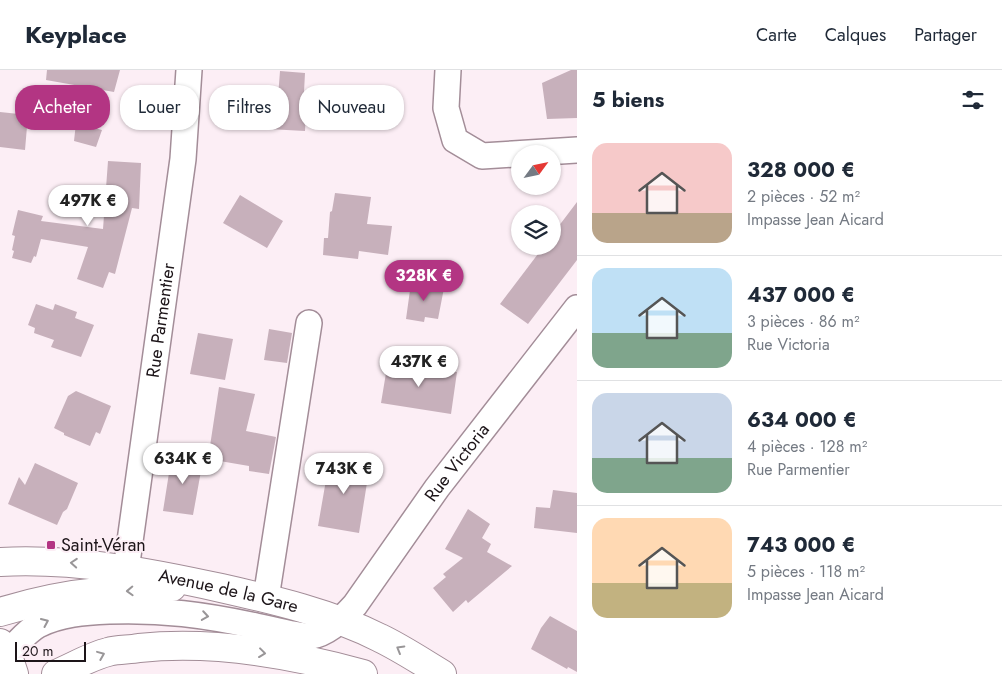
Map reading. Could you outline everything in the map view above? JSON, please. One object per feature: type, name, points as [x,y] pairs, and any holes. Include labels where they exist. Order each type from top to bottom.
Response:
[{"type":"main road","name":"Avenue de la Gare","points":[[0,562],[25,561],[98,565],[266,598],[340,621],[380,638],[442,674]]},
{"type":"main road","points":[[0,612],[39,600],[98,592],[156,590],[196,583]]},
{"type":"main road","points":[[56,674],[108,652],[167,645],[274,654],[328,664],[364,674]]},
{"type":"street","name":"Rue Parmentier","points":[[126,570],[183,159],[189,70]]},
{"type":"street","points":[[448,70],[446,108],[455,140],[482,156],[577,150]]},
{"type":"street","name":"Rue Victoria","points":[[7,656],[36,626],[52,619],[85,613],[139,610],[171,611],[315,636],[340,621],[354,605],[437,488],[577,308]]},
{"type":"street","points":[[266,598],[309,323]]},
{"type":"building","points":[[47,70],[120,70],[114,92],[110,91],[110,85],[74,85],[46,80]]},
{"type":"building","points":[[571,70],[577,70],[577,118],[547,119],[542,83]]},
{"type":"building","points":[[280,71],[305,73],[304,85],[299,85],[299,130],[305,131],[286,130],[289,130],[289,85],[279,85]]},
{"type":"building","points":[[0,112],[15,114],[15,130],[27,130],[25,150],[0,147]]},
{"type":"building","points":[[75,130],[102,130],[96,147],[74,141]]},
{"type":"building","points":[[108,161],[141,163],[139,209],[132,208],[115,274],[109,272],[103,288],[77,279],[88,247],[41,239],[36,257],[34,256],[31,263],[12,258],[15,236],[12,235],[18,210],[43,216],[41,221],[103,229]]},
{"type":"building","points":[[335,193],[371,197],[367,224],[392,226],[388,255],[359,251],[358,259],[323,255],[324,238],[328,238],[330,212],[332,211]]},
{"type":"building","points":[[240,195],[283,221],[267,248],[223,223]]},
{"type":"building","points":[[577,202],[577,260],[528,324],[500,304],[537,255],[561,255],[561,223]]},
{"type":"building","points":[[411,283],[444,288],[438,319],[425,317],[424,322],[406,319]]},
{"type":"building","points":[[36,304],[53,310],[55,304],[77,312],[75,318],[94,325],[81,357],[51,347],[54,340],[34,333],[35,328],[28,325]]},
{"type":"building","points":[[269,329],[292,333],[287,363],[264,360]]},
{"type":"building","points":[[198,333],[233,339],[225,380],[190,374]]},
{"type":"building","points":[[388,361],[457,372],[451,414],[381,403]]},
{"type":"building","points":[[219,387],[255,394],[246,431],[276,437],[269,474],[249,471],[249,466],[208,459]]},
{"type":"building","points":[[76,391],[111,406],[100,434],[96,432],[90,446],[64,435],[64,433],[54,428],[68,396]]},
{"type":"building","points":[[172,454],[203,460],[193,515],[163,511]]},
{"type":"building","points":[[330,457],[370,464],[359,533],[318,526]]},
{"type":"building","points":[[35,463],[78,483],[67,509],[63,512],[57,525],[8,504],[19,477],[25,485]]},
{"type":"building","points":[[553,490],[577,493],[577,533],[534,528],[536,507],[550,508]]},
{"type":"building","points":[[468,509],[490,524],[482,538],[491,544],[487,552],[512,566],[468,603],[466,600],[453,612],[433,588],[446,577],[443,574],[463,558],[445,549]]},
{"type":"building","points":[[550,616],[577,631],[577,672],[568,667],[567,669],[531,649],[541,628]]},
{"type":"place","name":"Saint-Véran","points":[[51,545]]}]
